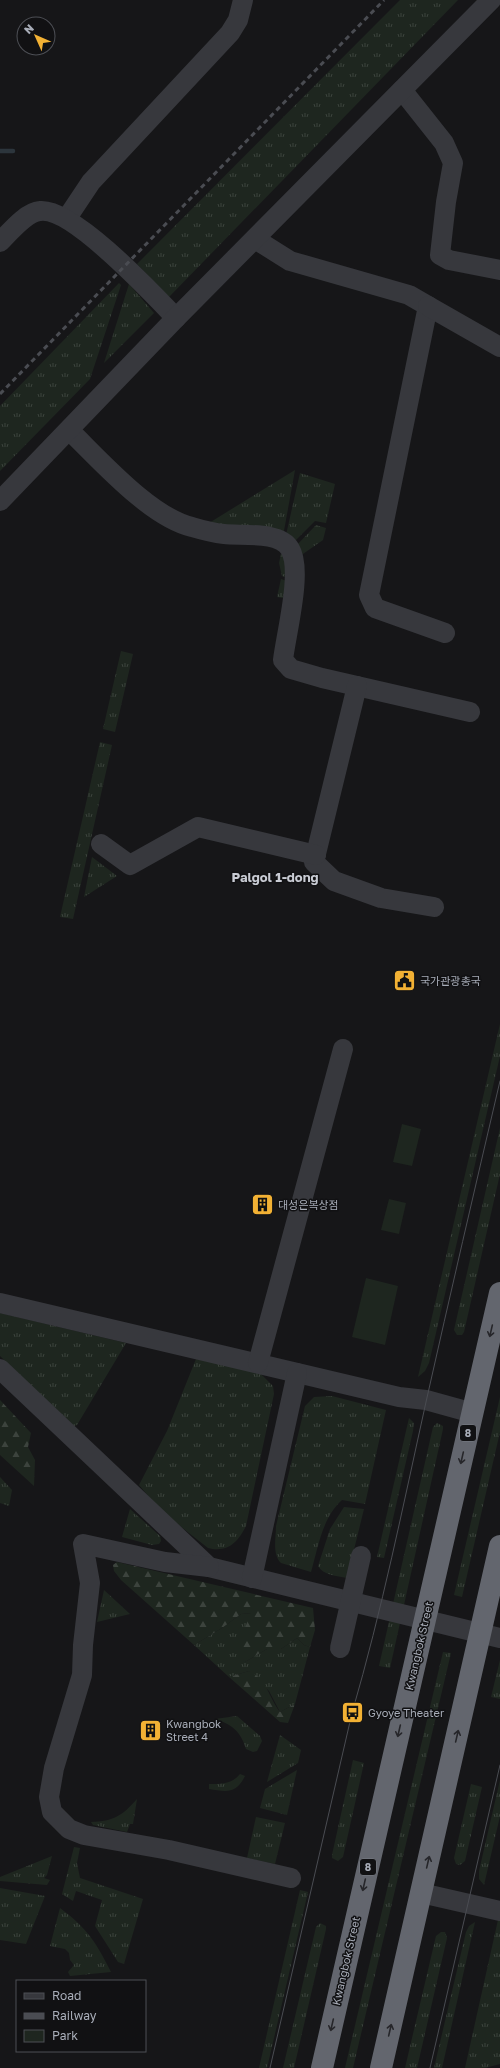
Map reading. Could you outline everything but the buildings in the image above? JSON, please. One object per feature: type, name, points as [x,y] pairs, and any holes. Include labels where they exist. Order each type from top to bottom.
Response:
[{"type":"highway","name":"Kwangbok Street","points":[[322,2068],[500,1293]]},
{"type":"highway","points":[[381,2068],[500,1546]]},
{"type":"street","points":[[67,218],[96,177],[230,33],[240,15],[243,0]]},
{"type":"street","points":[[0,501],[176,318],[491,0]]},
{"type":"street","points":[[402,90],[444,143],[453,163],[446,202],[440,255],[449,260],[500,270]]},
{"type":"street","points":[[0,242],[19,222],[39,211],[51,211],[67,218],[125,266],[176,318]]},
{"type":"street","points":[[255,239],[290,261],[409,295],[500,347]]},
{"type":"street","points":[[428,306],[369,595],[375,608],[445,633]]},
{"type":"street","points":[[68,430],[127,485],[162,513],[189,527],[224,534],[273,538],[281,540],[290,548],[296,572],[282,660],[291,669],[470,712]]},
{"type":"street","points":[[357,686],[314,862],[334,880],[381,898],[434,907]]},
{"type":"street","points":[[101,844],[130,865],[198,827],[316,855]]},
{"type":"street","points":[[258,1362],[343,1049]]},
{"type":"street","points":[[0,1303],[258,1362],[297,1373],[399,1397],[426,1400],[473,1413]]},
{"type":"street","points":[[0,1369],[209,1567]]},
{"type":"street","points":[[252,1578],[297,1373]]},
{"type":"street","points":[[291,1878],[169,1850],[84,1835],[69,1829],[52,1812],[49,1797],[54,1768],[82,1675],[83,1646],[90,1583],[83,1544],[165,1562],[209,1567],[500,1638]]},
{"type":"street","points":[[340,1648],[361,1556]]},
{"type":"street","points":[[421,1893],[500,1911]]},
{"type":"green space","points":[[400,0],[458,0],[169,297],[137,264]]},
{"type":"green space","points":[[119,283],[121,285],[90,379],[0,471],[0,406]]},
{"type":"green space","points":[[129,284],[154,313],[104,363]]},
{"type":"green space","points":[[295,470],[283,536],[209,523]]},
{"type":"green space","points":[[300,473],[335,484],[326,523],[315,521],[293,543],[286,535]]},
{"type":"green space","points":[[316,525],[326,528],[323,540],[300,556],[296,546]]},
{"type":"green space","points":[[281,554],[284,556],[288,578],[282,576],[279,563]]},
{"type":"green space","points":[[281,579],[287,581],[283,598],[277,597]]},
{"type":"green space","points":[[121,651],[133,654],[115,732],[103,729]]},
{"type":"green space","points":[[100,742],[112,745],[73,919],[60,917]]},
{"type":"green space","points":[[92,857],[117,876],[84,897]]},
{"type":"green space","points":[[500,1024],[500,1056],[429,1363],[425,1371],[418,1377]]},
{"type":"green space","points":[[402,1124],[421,1129],[412,1166],[393,1162]]},
{"type":"green space","points":[[500,1128],[500,1174],[464,1332],[462,1335],[457,1335],[454,1330]]},
{"type":"green space","points":[[389,1199],[406,1203],[399,1234],[381,1230]]},
{"type":"green space","points":[[366,1278],[398,1286],[385,1345],[352,1337]]},
{"type":"green space","points":[[0,1313],[126,1343],[77,1425],[74,1426],[0,1356]]},
{"type":"green space","points":[[196,1359],[259,1372],[273,1386],[274,1394],[246,1526],[240,1537],[232,1545],[221,1549],[208,1548],[161,1511],[139,1485],[167,1431]]},
{"type":"green space","points":[[332,1396],[386,1410],[365,1504],[342,1500],[335,1507],[325,1524],[311,1572],[281,1563],[275,1551],[276,1526],[305,1406],[314,1397]]},
{"type":"green space","points":[[500,1397],[500,1432],[462,1597],[454,1595]]},
{"type":"green space","points":[[0,1400],[31,1433],[28,1447],[35,1460],[34,1486],[0,1455]]},
{"type":"green space","points":[[409,1418],[414,1423],[413,1431],[384,1558],[377,1557]]},
{"type":"green space","points":[[437,1423],[443,1426],[443,1429],[390,1668],[379,1666],[433,1427]]},
{"type":"green space","points":[[0,1477],[12,1490],[9,1506],[0,1503]]},
{"type":"green space","points":[[344,1507],[364,1509],[347,1578],[327,1573],[318,1566],[330,1529]]},
{"type":"green space","points":[[130,1509],[160,1536],[161,1541],[159,1544],[152,1545],[122,1537]]},
{"type":"green space","points":[[117,1562],[313,1608],[315,1630],[310,1647],[304,1645],[297,1638],[281,1649],[267,1649],[245,1662],[236,1650],[251,1613],[241,1614],[222,1628],[194,1645],[121,1580],[114,1571],[113,1565]]},
{"type":"green space","points":[[104,1590],[130,1614],[97,1622]]},
{"type":"green space","points":[[252,1613],[246,1629],[245,1662],[267,1649],[281,1649],[297,1638],[304,1645],[310,1647],[295,1704],[280,1712],[269,1691],[249,1671],[229,1677],[194,1645],[222,1628],[241,1614]]},
{"type":"green space","points":[[443,1652],[451,1653],[353,2068],[345,2068]]},
{"type":"green space","points":[[500,1660],[500,1699],[491,1697]]},
{"type":"green space","points":[[249,1671],[255,1674],[264,1684],[280,1712],[295,1704],[288,1723],[280,1722],[229,1677]]},
{"type":"green space","points":[[237,1716],[260,1736],[262,1741],[257,1751],[253,1752],[246,1749],[238,1733],[231,1726],[215,1719]]},
{"type":"green space","points":[[280,1735],[301,1750],[298,1763],[267,1782]]},
{"type":"green space","points":[[353,1760],[364,1763],[343,1857],[338,1861],[332,1858],[332,1855]]},
{"type":"green space","points":[[297,1770],[287,1815],[260,1808],[265,1789]]},
{"type":"green space","points":[[240,1774],[245,1776],[242,1782],[234,1789],[221,1791],[209,1789],[209,1784],[230,1782]]},
{"type":"green space","points":[[500,1780],[500,1816],[484,1885],[479,1879],[479,1871]]},
{"type":"green space","points":[[471,1784],[482,1787],[465,1861],[460,1865],[456,1864],[454,1858]]},
{"type":"green space","points":[[137,1799],[133,1824],[130,1824],[127,1832],[93,1825],[91,1822],[112,1819],[127,1810]]},
{"type":"green space","points":[[256,1817],[285,1823],[275,1864],[247,1858]]},
{"type":"green space","points":[[74,1847],[80,1848],[77,1863],[80,1878],[143,1899],[124,1964],[118,1962],[95,1926],[102,1900],[76,1891],[73,1901],[62,1894]]},
{"type":"green space","points":[[52,1856],[47,1875],[44,1878],[50,1880],[47,1885],[0,1881],[0,1877]]},
{"type":"green space","points":[[0,1888],[45,1896],[26,1944],[0,1940]]},
{"type":"green space","points":[[300,1890],[308,1892],[267,2068],[259,2068]]},
{"type":"green space","points":[[60,1908],[77,1922],[90,1936],[111,1972],[70,1976],[68,1972],[74,1965],[70,1960],[69,1953],[65,1949],[50,1946]]},
{"type":"green space","points":[[498,1920],[500,1920],[500,2064],[485,2068],[465,2068]]},
{"type":"green space","points":[[475,1922],[442,2068],[434,2068],[466,1932],[469,1926]]},
{"type":"green space","points":[[320,1923],[326,1926],[326,1929],[294,2068],[283,2068],[316,1927]]},
{"type":"green space","points":[[441,1932],[445,1932],[447,1938],[417,2068],[405,2068],[436,1936]]},
{"type":"waterway","points":[[0,151],[13,151]]},
{"type":"tram line","points":[[270,2068],[352,1713],[392,1558],[435,1362],[500,1081]]},
{"type":"tram line","points":[[430,2068],[500,1765]]},
{"type":"railway","points":[[0,394],[384,0]]},
{"type":"place","name":"국가관광총국","points":[[405,981]]},
{"type":"place","name":"대성은복상점","points":[[262,1205]]},
{"type":"place","name":"Gyoye Theater","points":[[352,1713]]},
{"type":"place","name":"Kwangbok Street 4","points":[[151,1730]]},
{"type":"district","name":"Palgol 1-dong","points":[[275,877]]}]
